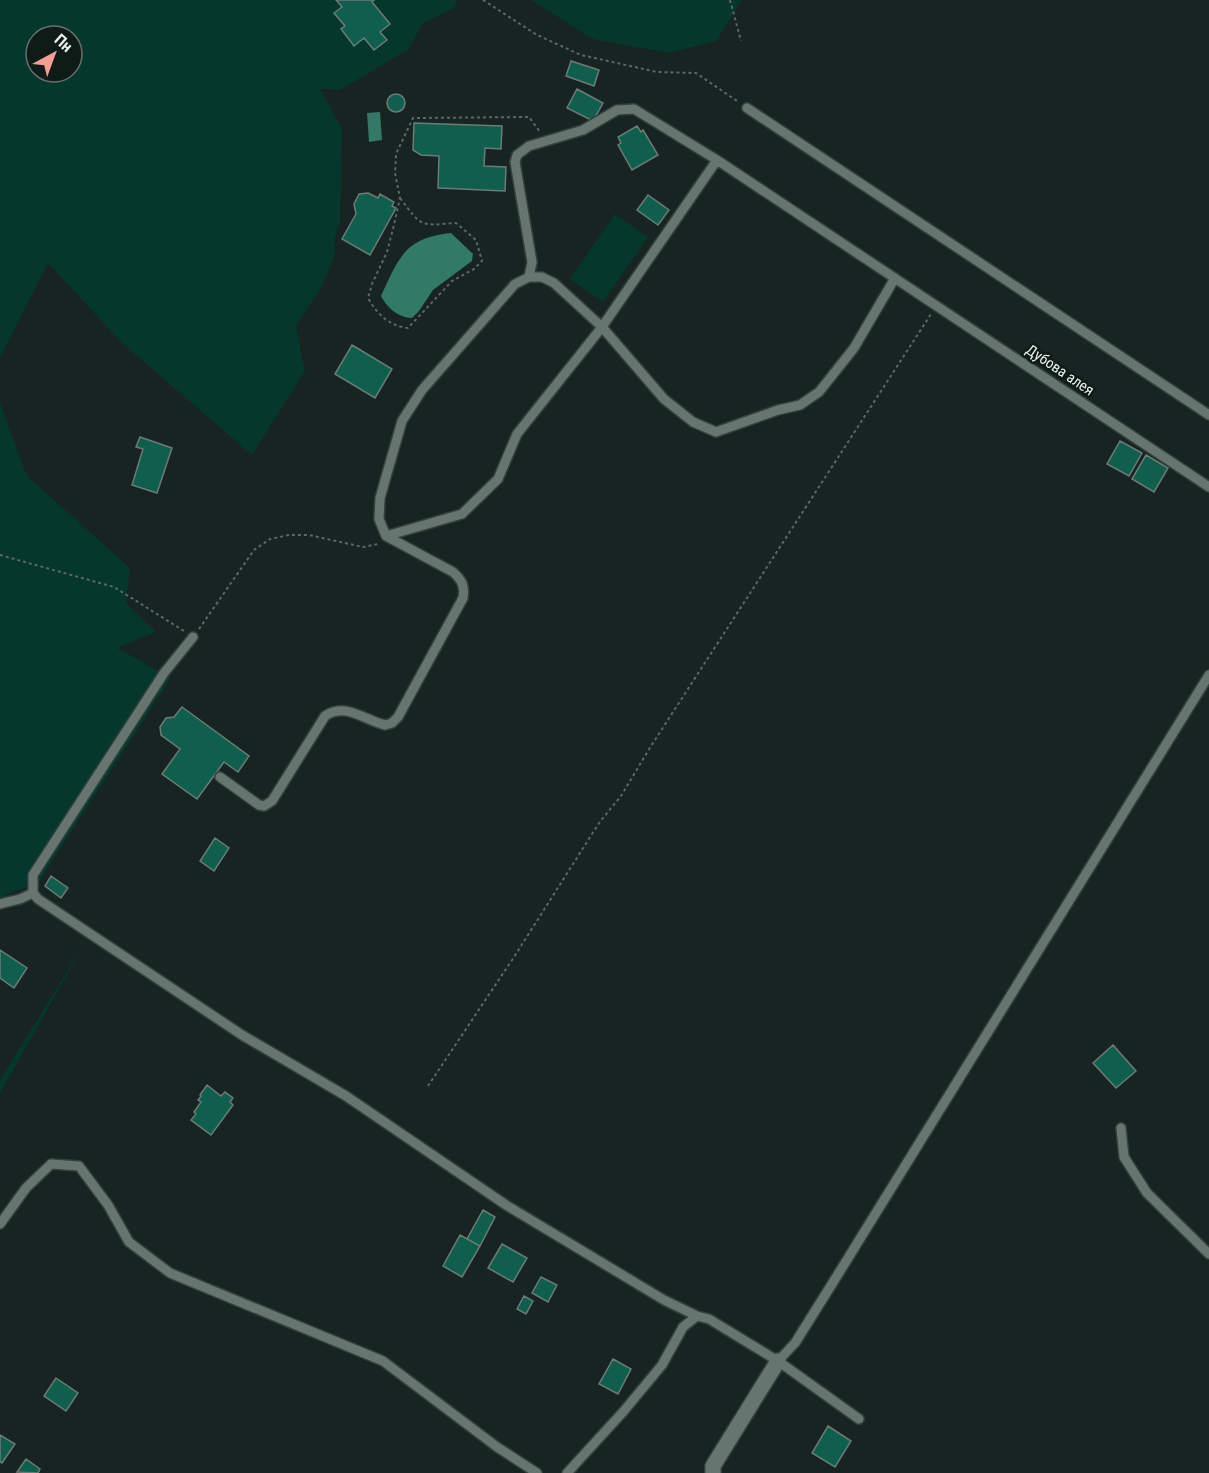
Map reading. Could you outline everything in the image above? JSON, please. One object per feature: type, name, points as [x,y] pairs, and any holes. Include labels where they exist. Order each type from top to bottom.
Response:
[{"type":"street","points":[[713,1473],[713,1466],[778,1361]]},
{"type":"lane","points":[[747,108],[1209,416]]},
{"type":"lane","name":"Дубова алея","points":[[529,277],[532,262],[515,162],[517,155],[523,149],[583,130],[617,110],[634,109],[717,160],[1209,486]]},
{"type":"lane","points":[[386,536],[462,514],[498,479],[517,434],[602,327],[717,160]]},
{"type":"lane","points":[[220,777],[259,805],[264,806],[272,801],[325,716],[341,709],[385,725],[392,723],[398,717],[463,598],[465,588],[453,572],[386,536],[379,519],[380,498],[402,421],[422,390],[515,284],[529,277],[542,277],[554,283],[602,327],[664,399],[693,422],[717,432],[778,410],[800,405],[819,392],[835,375],[854,348],[895,278]]},
{"type":"lane","points":[[194,637],[164,673],[33,875],[33,893],[38,899],[242,1035],[346,1096],[506,1205],[664,1300],[697,1316],[709,1319],[778,1361],[859,1419]]},
{"type":"lane","points":[[778,1361],[795,1343],[826,1294],[1209,675]]},
{"type":"lane","points":[[0,904],[33,893]]},
{"type":"lane","points":[[1121,1128],[1124,1157],[1147,1193],[1209,1254]]},
{"type":"lane","points":[[0,1224],[26,1188],[51,1164],[80,1166],[108,1205],[129,1242],[170,1273],[383,1361],[497,1447],[537,1473]]},
{"type":"lane","points":[[567,1473],[662,1365],[683,1327],[697,1316]]},
{"type":"path","points":[[483,0],[537,35],[581,55],[657,72],[696,73],[747,108]]},
{"type":"path","points":[[730,0],[741,41]]},
{"type":"path","points":[[400,198],[417,221],[428,225],[456,223],[476,240],[482,261],[474,269],[452,281],[408,327],[394,327],[375,311],[368,298],[387,252],[400,198],[395,173],[396,154],[413,118],[529,117],[546,141]]},
{"type":"path","points":[[428,1086],[599,823],[621,796],[651,746],[937,305]]},
{"type":"path","points":[[0,555],[114,587],[194,637],[254,550],[270,539],[289,535],[309,535],[363,547],[378,543],[386,536]]},
{"type":"shaded area","points":[[0,0],[457,0],[454,8],[422,24],[409,49],[340,90],[320,89],[342,129],[340,222],[334,239],[335,255],[322,286],[296,326],[305,371],[252,455],[122,343],[48,263],[0,358]]},
{"type":"shaded area","points":[[531,0],[742,0],[716,41],[669,53],[593,39]]},
{"type":"shaded area","points":[[380,112],[382,140],[369,142],[367,113]]},
{"type":"shaded area","points":[[615,214],[648,237],[603,302],[570,279]]},
{"type":"shaded area","points":[[451,233],[473,254],[472,261],[433,290],[412,318],[407,318],[394,311],[381,296],[399,260],[413,245],[423,239]]},
{"type":"shaded area","points":[[0,403],[27,476],[130,568],[126,603],[156,632],[117,648],[171,678],[38,883],[7,894],[0,905]]},
{"type":"shaded area","points":[[86,941],[0,1093],[0,1080]]},
{"type":"building","points":[[336,0],[374,0],[372,2],[390,24],[380,32],[387,40],[374,50],[364,38],[354,46],[341,29],[345,26],[334,13],[342,7]]},
{"type":"building","points":[[571,61],[599,70],[594,86],[566,76]]},
{"type":"building","points":[[577,89],[603,103],[593,121],[567,108]]},
{"type":"building","points":[[396,94],[402,97],[405,103],[402,109],[396,112],[390,109],[387,103],[390,97]]},
{"type":"building","points":[[414,123],[502,126],[501,149],[485,148],[484,166],[506,167],[505,191],[438,188],[439,156],[421,155],[413,150]]},
{"type":"building","points":[[637,126],[641,132],[643,130],[658,155],[632,170],[618,145],[621,143],[618,137]]},
{"type":"building","points":[[368,193],[378,198],[380,194],[394,202],[392,206],[396,208],[370,255],[342,239],[356,214],[354,204],[359,194]]},
{"type":"building","points":[[648,195],[669,210],[658,225],[637,210]]},
{"type":"building","points":[[352,345],[392,369],[375,398],[335,374]]},
{"type":"building","points":[[140,437],[172,448],[157,493],[132,485],[143,449],[136,447]]},
{"type":"building","points":[[1120,441],[1142,453],[1129,476],[1107,464]]},
{"type":"building","points":[[1146,455],[1168,468],[1154,492],[1132,479]]},
{"type":"building","points":[[182,707],[249,756],[238,772],[224,762],[197,799],[162,774],[180,749],[161,735],[160,727],[166,718],[174,717]]},
{"type":"building","points":[[215,838],[229,848],[214,871],[200,861]]},
{"type":"building","points":[[51,876],[68,888],[61,898],[45,886]]},
{"type":"building","points":[[0,950],[27,968],[14,988],[0,978]]},
{"type":"building","points":[[1113,1045],[1136,1071],[1116,1088],[1093,1063]]},
{"type":"building","points":[[207,1085],[221,1096],[225,1092],[233,1098],[230,1102],[233,1105],[211,1135],[191,1120],[201,1102],[198,1100],[200,1095]]},
{"type":"building","points":[[483,1210],[495,1217],[480,1246],[467,1239]]},
{"type":"building","points":[[460,1235],[480,1246],[462,1277],[443,1266]]},
{"type":"building","points":[[502,1244],[527,1258],[513,1282],[488,1268]]},
{"type":"building","points":[[541,1277],[557,1285],[548,1302],[532,1293]]},
{"type":"building","points":[[524,1296],[533,1301],[526,1314],[517,1309]]},
{"type":"building","points":[[613,1359],[631,1369],[618,1394],[599,1384]]},
{"type":"building","points":[[56,1378],[78,1393],[66,1411],[44,1396]]},
{"type":"building","points":[[828,1426],[851,1441],[835,1467],[812,1453]]},
{"type":"building","points":[[0,1435],[15,1444],[2,1463],[0,1462]]},
{"type":"building","points":[[26,1459],[40,1469],[38,1473],[17,1472]]}]
